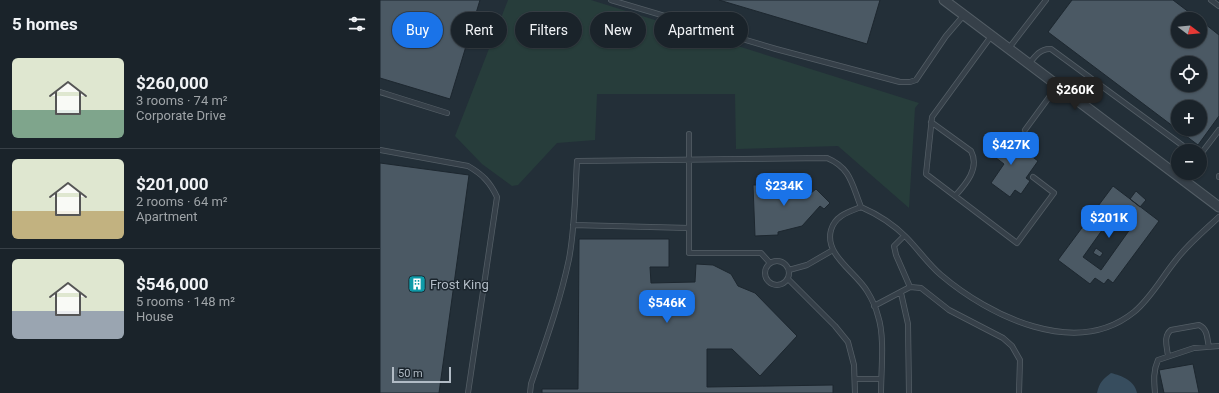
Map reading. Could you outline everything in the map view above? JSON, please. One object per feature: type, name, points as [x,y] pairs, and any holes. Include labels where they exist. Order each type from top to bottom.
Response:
[{"type":"street","points":[[944,0],[1029,64],[1171,167]]},
{"type":"street","points":[[1189,180],[1219,207]]},
{"type":"lane","points":[[611,0],[769,47],[900,82],[910,82],[916,80],[946,36],[964,15]]},
{"type":"lane","points":[[1009,48],[1046,0]]},
{"type":"lane","points":[[1211,0],[1219,6]]},
{"type":"lane","points":[[992,36],[932,117],[926,174],[1017,243],[1054,193],[1033,177]]},
{"type":"lane","points":[[1029,64],[1042,50],[1046,48],[1051,49],[1180,144]]},
{"type":"lane","points":[[1025,130],[1058,85]]},
{"type":"lane","points":[[380,92],[447,113]]},
{"type":"lane","points":[[931,122],[971,151],[974,156],[974,162],[969,179],[955,196]]},
{"type":"lane","points":[[1207,146],[1219,130]]},
{"type":"lane","points":[[690,134],[689,253],[761,253],[770,263]]},
{"type":"lane","points":[[380,150],[468,166],[476,170],[491,184],[497,197],[468,393]]},
{"type":"lane","points":[[530,393],[531,384],[557,310],[569,257],[573,225],[577,162],[827,158],[837,162],[848,174],[861,207],[878,215],[904,236],[941,274],[984,306],[1010,318],[1039,328],[1063,332],[1100,329],[1118,322],[1134,312],[1146,301],[1184,250],[1219,217]]},
{"type":"lane","points":[[861,207],[837,218],[832,225],[829,237],[833,250],[867,290],[881,326],[881,393]]},
{"type":"lane","points":[[573,225],[689,228]]},
{"type":"lane","points":[[904,236],[894,246],[910,288]]},
{"type":"lane","points":[[790,270],[807,265],[833,250]]},
{"type":"lane","points":[[774,261],[784,262],[790,270],[788,280],[780,285],[771,284],[767,281],[765,271],[770,263],[774,261]]},
{"type":"lane","points":[[788,280],[848,342],[854,365],[855,393]]},
{"type":"lane","points":[[874,306],[910,288],[921,288],[949,310],[1002,338],[1012,346],[1020,360],[1019,393]]},
{"type":"lane","points":[[901,292],[908,324],[909,393]]},
{"type":"lane","points":[[1168,356],[1166,337],[1171,330],[1199,325],[1206,330],[1209,347]]},
{"type":"lane","points":[[1156,393],[1154,378],[1155,367],[1158,360],[1194,348],[1219,346]]},
{"type":"lane","points":[[855,379],[881,379]]},
{"type":"green space","points":[[508,0],[591,0],[629,12],[590,12],[590,48],[646,48],[646,17],[654,20],[654,48],[744,48],[919,103],[915,108],[909,208],[838,146],[736,149],[735,94],[597,94],[595,140],[557,143],[518,185],[512,186],[482,164],[455,136],[489,48],[507,48],[507,12],[503,12]]},
{"type":"water","points":[[1111,373],[1123,377],[1130,382],[1137,393],[1097,393],[1099,386]]},
{"type":"building","points":[[380,0],[480,0],[476,12],[451,12],[451,48],[465,48],[450,99],[380,78]]},
{"type":"building","points":[[719,0],[880,0],[867,44]]},
{"type":"building","points":[[1072,0],[1173,0],[1189,12],[1171,12],[1171,48],[1207,48],[1207,26],[1219,35],[1219,116],[1207,133],[1207,100],[1171,100],[1171,125],[1048,32]]},
{"type":"building","points":[[1000,133],[1038,161],[1026,178],[1030,181],[1021,194],[1015,190],[1010,197],[991,183],[1004,164],[987,151]]},
{"type":"building","points":[[1186,136],[1205,136],[1199,144]]},
{"type":"building","name":"Frost King","points":[[380,163],[469,175],[439,393],[380,393]]},
{"type":"building","points":[[804,184],[805,193],[811,193],[816,189],[830,203],[824,209],[820,206],[802,226],[778,232],[778,235],[755,236],[753,185]]},
{"type":"building","points":[[1113,186],[1159,221],[1113,283],[1108,279],[1104,284],[1095,278],[1090,284],[1058,260]],"holes":[[[1115,212],[1133,225],[1101,270],[1083,257]]]},
{"type":"building","points":[[1136,191],[1146,200],[1140,207],[1130,199]]},
{"type":"building","points":[[579,239],[669,239],[669,267],[650,267],[651,283],[695,282],[696,264],[713,265],[731,274],[738,286],[755,293],[797,336],[760,376],[732,349],[707,349],[707,387],[833,385],[833,393],[542,393],[542,389],[578,389]]},
{"type":"building","points":[[1096,248],[1103,253],[1100,257],[1093,253]]},
{"type":"building","points":[[1193,364],[1199,393],[1164,393],[1159,370]]},
{"type":"place","name":"Frost King","points":[[417,284]]}]
